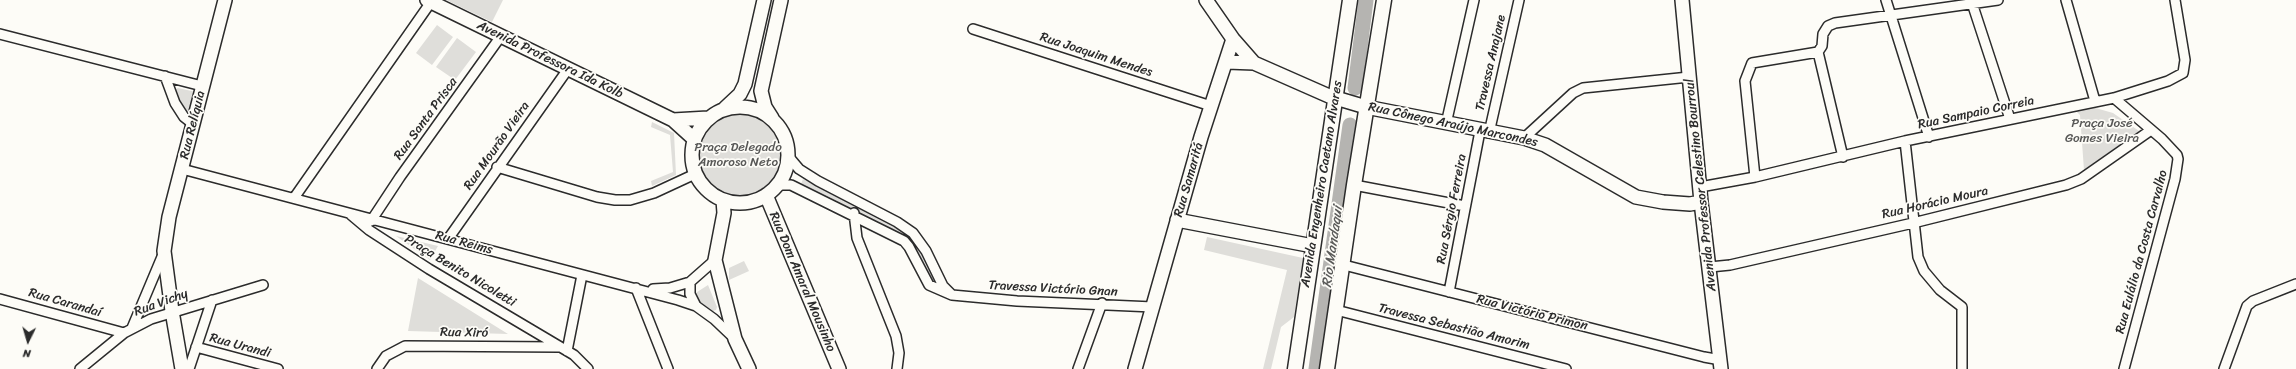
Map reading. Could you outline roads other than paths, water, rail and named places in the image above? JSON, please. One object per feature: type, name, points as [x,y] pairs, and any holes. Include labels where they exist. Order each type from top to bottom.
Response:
[{"type":"main road","name":"Avenida Engenheiro Caetano Alvares","points":[[1295,369],[1350,0]]},
{"type":"main road","points":[[1327,369],[1344,265],[1354,185],[1384,0]]},
{"type":"street","name":"Rua Relíquia","points":[[132,328],[164,251],[169,217],[224,0]]},
{"type":"street","points":[[764,0],[745,84],[740,94],[725,108],[708,118],[698,130],[694,139],[691,157],[695,174],[702,185],[712,194],[724,200],[750,202],[766,195],[778,185],[787,166],[788,156],[785,136],[765,107],[761,91],[781,0]]},
{"type":"street","points":[[1206,0],[1233,39],[1254,63]]},
{"type":"street","points":[[1446,124],[1474,0]]},
{"type":"street","name":"Travessa Anajane","points":[[1485,132],[1519,0]]},
{"type":"street","name":"Avenida Professor Celestino Bourroul","points":[[1682,0],[1701,202],[1721,364]]},
{"type":"street","points":[[1886,0],[1929,137]]},
{"type":"street","points":[[1756,177],[1745,81],[1752,63],[1818,52],[1822,46],[1823,34],[1828,26],[1835,23],[1998,0]]},
{"type":"street","points":[[2066,0],[2095,101]]},
{"type":"street","name":"Rua Sampaio Correia","points":[[1700,187],[1756,177],[1905,141],[2114,98],[2155,85],[2183,73],[2184,51],[2175,0]]},
{"type":"street","points":[[294,198],[429,1]]},
{"type":"street","name":"Avenida Professora Ida Kolb","points":[[429,1],[673,120],[694,139]]},
{"type":"street","points":[[1972,3],[2010,119]]},
{"type":"street","name":"Rua Joaquim Mendes","points":[[973,29],[1211,106]]},
{"type":"street","points":[[0,34],[202,86]]},
{"type":"street","name":"Rua Santa Prisca","points":[[372,218],[501,36]]},
{"type":"street","name":"Rua Samaritá","points":[[1135,369],[1211,106],[1227,62],[1233,39]]},
{"type":"street","points":[[1818,52],[1843,157]]},
{"type":"street","points":[[1227,62],[1254,63]]},
{"type":"street","name":"Rua Cônego Araújo Marcondes","points":[[1254,63],[1335,98],[1366,108],[1485,132],[1524,138],[1545,145],[1636,197],[1663,202],[1690,204],[1701,202]]},
{"type":"street","name":"Rua Mourão Vieira","points":[[448,239],[497,167],[568,69]]},
{"type":"street","points":[[165,76],[175,103],[184,117],[193,124]]},
{"type":"street","points":[[1524,138],[1573,93],[1583,88],[1689,77]]},
{"type":"street","name":"Rua Eulálio da Costa Carvalho","points":[[2114,98],[2177,155],[2178,165],[2124,369]]},
{"type":"street","points":[[725,108],[750,108],[762,112],[773,119]]},
{"type":"street","name":"Avenida Professora Ida Kolb","points":[[673,120],[708,118]]},
{"type":"street","name":"Rua Horácio Moura","points":[[1710,267],[1730,265],[1913,223],[2066,185],[2081,179],[2151,130]]},
{"type":"street","name":"Rua Sérgio Ferreira","points":[[1449,292],[1465,206],[1485,132]]},
{"type":"street","points":[[1905,141],[1918,257],[1924,271],[1940,290],[1962,307],[1962,369]]},
{"type":"street","points":[[788,156],[799,169],[818,181],[897,222],[913,233],[929,257],[943,286],[952,295]]},
{"type":"street","points":[[497,167],[597,197],[616,200],[630,200],[654,193],[695,174]]},
{"type":"street","name":"Rua Reims","points":[[182,169],[349,214],[372,218],[639,288],[696,306],[714,319],[735,339]]},
{"type":"street","points":[[778,185],[791,185],[904,241],[909,247],[929,285],[952,295]]},
{"type":"street","points":[[1354,185],[1465,206]]},
{"type":"street","name":"Rua Dom Amaral Mousinho","points":[[766,195],[839,369]]},
{"type":"street","points":[[668,369],[639,288],[670,288],[690,282],[715,260],[724,213],[724,200]]},
{"type":"street","points":[[857,202],[853,216],[857,238],[896,336],[898,353],[897,369]]},
{"type":"street","name":"Praça Benito Nicoletti","points":[[349,214],[369,230],[429,269],[564,349],[588,369]]},
{"type":"street","points":[[369,230],[372,218]]},
{"type":"street","points":[[1178,220],[1313,246]]},
{"type":"street","name":"Rua Relíquia","points":[[164,251],[182,369]]},
{"type":"street","name":"Rua Reims","points":[[715,260],[735,339],[750,369]]},
{"type":"street","name":"Rua Victório Primon","points":[[1344,265],[1697,356],[1721,364]]},
{"type":"street","points":[[564,349],[582,274]]},
{"type":"street","points":[[690,282],[690,294],[696,306]]},
{"type":"street","points":[[2224,369],[2247,306],[2253,301],[2296,284]]},
{"type":"street","name":"Rua Vichy","points":[[80,369],[132,328],[172,311],[263,285]]},
{"type":"street","name":"Travessa Victório Gnan","points":[[952,295],[1018,301],[1153,307]]},
{"type":"street","name":"Rua Carandaí","points":[[0,298],[124,333]]},
{"type":"street","points":[[189,369],[212,300]]},
{"type":"street","points":[[1078,369],[1102,304]]},
{"type":"street","name":"Travessa Sebastião Amorim","points":[[1336,310],[1566,369]]},
{"type":"street","name":"Rua Xiró","points":[[377,369],[386,356],[405,346],[564,349]]},
{"type":"street","name":"Rua Urandi","points":[[196,347],[278,369]]},
{"type":"waterway","name":"Rio Mandaqui","points":[[1355,88],[1366,0]]},
{"type":"waterway","name":"Rio Mandaqui","points":[[1316,369],[1350,125]]},
{"type":"park label","name":"Praça José Gomes Vieira","points":[[2102,132]]},
{"type":"park label","name":"Praça Delegado Amoroso Neto","points":[[738,156]]}]
